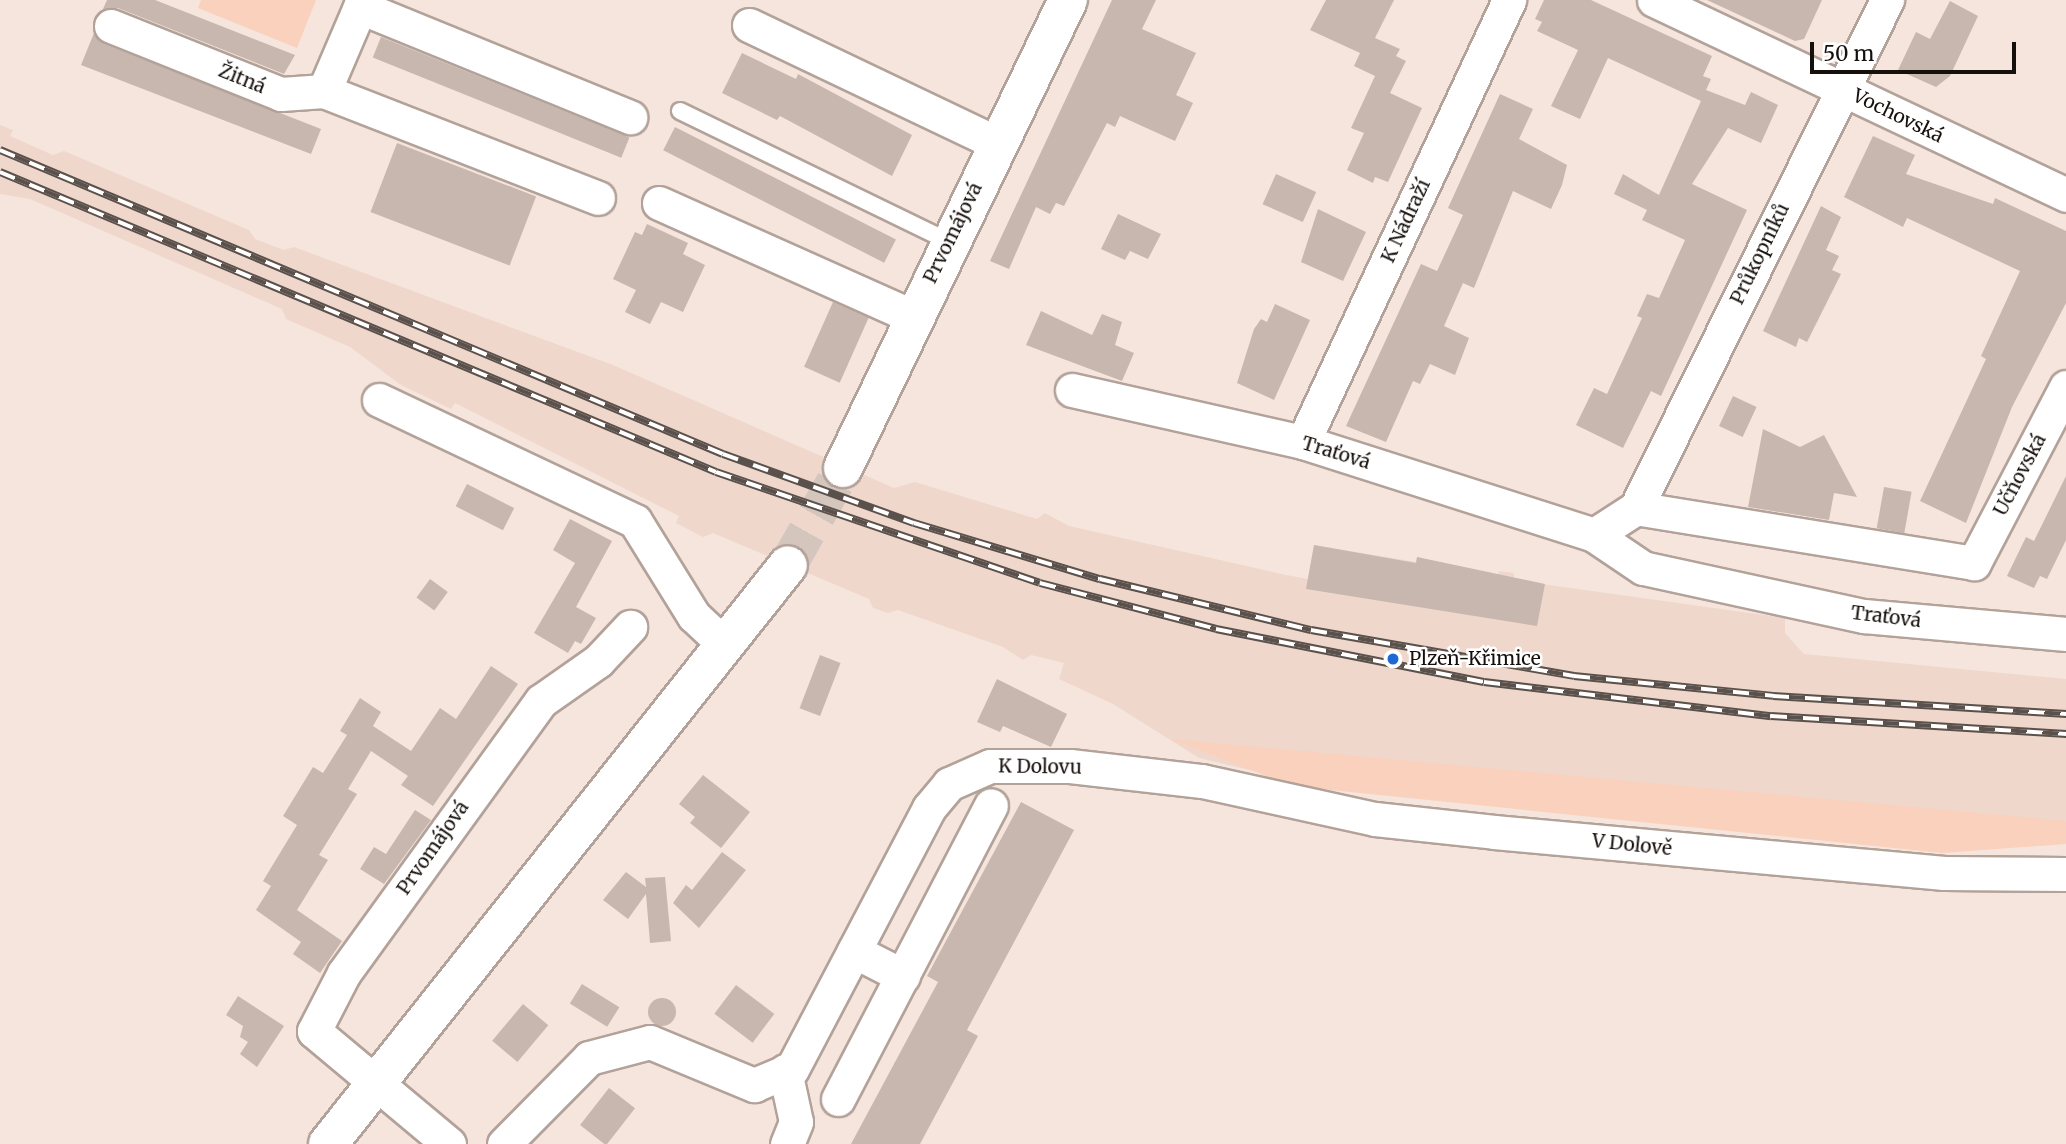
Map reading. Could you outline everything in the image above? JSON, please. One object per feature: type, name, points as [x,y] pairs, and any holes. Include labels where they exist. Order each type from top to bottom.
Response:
[{"type":"street","name":"Prvomájová","points":[[843,468],[948,241],[1068,0]]},
{"type":"street","name":"K Nádraží","points":[[1303,442],[1509,0]]},
{"type":"street","name":"Vochovská","points":[[1654,0],[2066,195]]},
{"type":"street","name":"Průkopníků","points":[[1636,508],[1887,0]]},
{"type":"street","points":[[598,198],[324,91],[361,4],[629,117]]},
{"type":"street","name":"Žitná","points":[[111,26],[281,94],[324,91]]},
{"type":"street","points":[[749,26],[996,143]]},
{"type":"street","points":[[659,203],[912,316]]},
{"type":"street","name":"Učňovská","points":[[1636,508],[1974,563],[2066,387]]},
{"type":"street","name":"Traťová","points":[[1072,390],[1303,442],[1594,536],[1643,568],[1864,616],[2066,634]]},
{"type":"street","points":[[379,400],[635,521],[694,616],[725,645]]},
{"type":"street","points":[[1594,536],[1636,508]]},
{"type":"street","points":[[328,1144],[788,565]]},
{"type":"street","name":"Prvomájová","points":[[375,1083],[314,1031],[344,973],[541,701],[598,661],[630,627]]},
{"type":"street","name":"K Dolovu","points":[[785,1072],[792,1069],[929,808],[949,784],[975,771],[1020,763],[1202,781]]},
{"type":"street","name":"V Dolově","points":[[1202,781],[1375,819],[1810,863],[1944,873],[2066,874]]},
{"type":"street","name":"K Dolovu","points":[[838,1099],[991,805]]},
{"type":"street","points":[[854,951],[903,976]]},
{"type":"street","points":[[504,1144],[589,1058],[650,1042],[754,1085],[785,1072],[796,1122],[787,1144]]},
{"type":"street","points":[[375,1083],[449,1144]]},
{"type":"lane","points":[[680,111],[948,241]]},
{"type":"shaded area","points":[[201,0],[316,0],[297,48],[198,8]]},
{"type":"shaded area","points":[[0,125],[13,130],[10,136],[53,155],[64,151],[249,230],[255,239],[284,250],[294,247],[613,365],[894,488],[915,482],[1037,519],[1045,513],[1069,526],[1308,579],[1314,545],[1416,562],[1417,557],[1498,576],[1499,571],[1514,573],[1514,580],[1785,618],[1785,633],[1804,654],[2066,679],[2066,834],[1283,778],[1199,758],[1113,704],[1059,679],[1064,663],[1031,655],[1023,660],[1003,647],[898,610],[888,613],[873,608],[869,599],[713,533],[703,537],[676,523],[679,516],[455,403],[451,409],[401,385],[350,347],[286,319],[282,309],[30,199],[0,194]]},
{"type":"shaded area","points":[[1171,739],[2066,821],[2066,844],[1942,853],[1292,786]]},
{"type":"building","points":[[107,0],[155,0],[295,55],[284,74],[118,8],[103,9]]},
{"type":"building","points":[[1112,0],[1156,0],[1142,29],[1196,53],[1176,95],[1193,103],[1175,141],[1120,116],[1115,127],[1107,123],[1064,206],[1056,203],[1050,214],[1036,207],[1009,269],[990,261]]},
{"type":"building","points":[[1326,0],[1394,0],[1375,38],[1400,49],[1396,56],[1406,61],[1390,93],[1422,108],[1388,182],[1375,177],[1373,183],[1347,170],[1364,133],[1351,128],[1375,76],[1354,66],[1360,53],[1310,30]]},
{"type":"building","points":[[1544,0],[1591,0],[1712,56],[1703,76],[1711,79],[1706,90],[1745,105],[1751,92],[1778,105],[1761,143],[1728,128],[1692,184],[1747,210],[1661,396],[1651,391],[1623,448],[1576,425],[1594,388],[1607,394],[1642,318],[1637,316],[1647,294],[1659,298],[1685,240],[1642,220],[1647,210],[1614,194],[1623,174],[1659,195],[1701,101],[1608,58],[1580,119],[1551,106],[1578,50],[1537,31],[1542,22],[1535,19]]},
{"type":"building","points":[[1707,0],[1822,0],[1804,39],[1795,41]]},
{"type":"building","points":[[1950,1],[1978,16],[1950,76],[1936,87],[1898,70],[1916,32],[1930,39]]},
{"type":"building","points":[[94,33],[104,44],[321,129],[311,154],[81,65]]},
{"type":"building","points":[[381,37],[629,137],[621,158],[373,57]]},
{"type":"building","points":[[742,53],[796,79],[798,74],[912,135],[892,176],[780,116],[777,120],[722,93]]},
{"type":"building","points":[[1500,94],[1533,109],[1519,139],[1567,165],[1562,185],[1551,209],[1513,191],[1474,288],[1463,283],[1444,326],[1469,338],[1455,375],[1430,364],[1420,384],[1413,381],[1386,442],[1346,426],[1421,264],[1437,271],[1463,215],[1448,208]]},
{"type":"building","points":[[675,127],[896,240],[884,263],[663,150]]},
{"type":"building","points":[[1873,136],[1915,155],[1906,174],[1993,204],[1995,198],[2066,231],[2066,303],[2012,407],[1966,523],[1920,501],[1986,359],[1981,356],[2020,271],[1907,218],[1903,227],[1844,197]]},
{"type":"building","points":[[397,143],[536,196],[510,265],[370,212]]},
{"type":"building","points":[[1276,174],[1316,192],[1303,222],[1263,204]]},
{"type":"building","points":[[1821,206],[1841,217],[1826,250],[1839,256],[1832,270],[1841,274],[1807,342],[1799,338],[1796,347],[1763,331]]},
{"type":"building","points":[[1318,209],[1366,232],[1343,281],[1301,262]]},
{"type":"building","points":[[1118,214],[1161,234],[1148,259],[1130,251],[1125,260],[1101,249]]},
{"type":"building","points":[[647,224],[688,243],[683,254],[705,265],[683,312],[661,302],[650,324],[625,312],[636,290],[613,279],[635,232],[642,235]]},
{"type":"building","points":[[833,302],[869,318],[840,383],[804,367]]},
{"type":"building","points":[[1275,304],[1310,320],[1274,400],[1237,383],[1254,329],[1261,319],[1267,322]]},
{"type":"building","points":[[1041,311],[1092,335],[1102,314],[1122,322],[1115,345],[1134,353],[1122,381],[1026,345]]},
{"type":"building","points":[[1733,396],[1757,407],[1743,437],[1719,426]]},
{"type":"building","points":[[1763,429],[1800,447],[1824,435],[1857,497],[1834,493],[1829,520],[1748,507]]},
{"type":"building","points":[[2066,476],[2066,540],[2047,579],[2040,576],[2034,588],[2007,576],[2026,537],[2034,541]]},
{"type":"building","points":[[467,484],[514,508],[503,530],[456,506]]},
{"type":"building","points":[[1884,487],[1912,492],[1904,533],[1877,528]]},
{"type":"building","points":[[570,519],[612,541],[576,607],[596,618],[581,644],[575,641],[568,653],[534,633],[575,563],[553,550]]},
{"type":"building","points":[[1314,545],[1416,563],[1417,557],[1545,584],[1537,626],[1306,589]]},
{"type":"building","points":[[430,579],[448,592],[434,611],[416,598]]},
{"type":"building","points":[[820,655],[841,663],[820,716],[800,708]]},
{"type":"building","points":[[491,666],[518,684],[433,806],[401,785],[408,776],[371,751],[348,789],[357,794],[319,855],[328,860],[297,910],[342,941],[320,973],[293,954],[301,942],[256,910],[271,886],[263,881],[297,825],[283,816],[313,767],[323,773],[347,735],[340,731],[360,698],[381,712],[373,726],[411,751],[440,708],[456,719]]},
{"type":"building","points":[[997,679],[1067,714],[1051,747],[1003,726],[1000,732],[977,722]]},
{"type":"building","points":[[703,775],[750,812],[721,848],[690,823],[695,817],[679,804]]},
{"type":"building","points":[[1021,802],[1074,830],[967,1030],[978,1036],[920,1144],[851,1144],[938,982],[927,976]]},
{"type":"building","points":[[415,810],[431,820],[384,884],[360,869],[374,847],[386,854]]},
{"type":"building","points":[[722,852],[746,870],[699,928],[673,903],[686,885],[692,890]]},
{"type":"building","points":[[626,872],[646,887],[645,878],[665,877],[671,941],[650,943],[646,894],[628,919],[603,900]]},
{"type":"building","points":[[582,984],[619,1007],[607,1027],[570,1004]]},
{"type":"building","points":[[736,985],[774,1014],[753,1043],[714,1014]]},
{"type":"building","points":[[238,996],[284,1026],[257,1067],[240,1054],[248,1042],[240,1037],[243,1026],[226,1015]]},
{"type":"building","points":[[662,998],[672,1002],[676,1012],[672,1022],[662,1026],[652,1022],[648,1012],[652,1002]]},
{"type":"building","points":[[523,1004],[548,1025],[517,1062],[492,1041]]},
{"type":"building","points":[[609,1088],[635,1108],[607,1144],[580,1125]]},
{"type":"tunnel","points":[[788,565],[843,468]]},
{"type":"railway","points":[[0,150],[723,454],[914,523],[1100,579],[1311,630],[1574,676],[1773,696],[2066,714]]},
{"type":"railway","points":[[0,172],[716,472],[1040,583],[1216,629],[1484,682],[1771,716],[2066,734]]},
{"type":"place","name":"Plzeň-Křimice","points":[[1393,659]]}]
